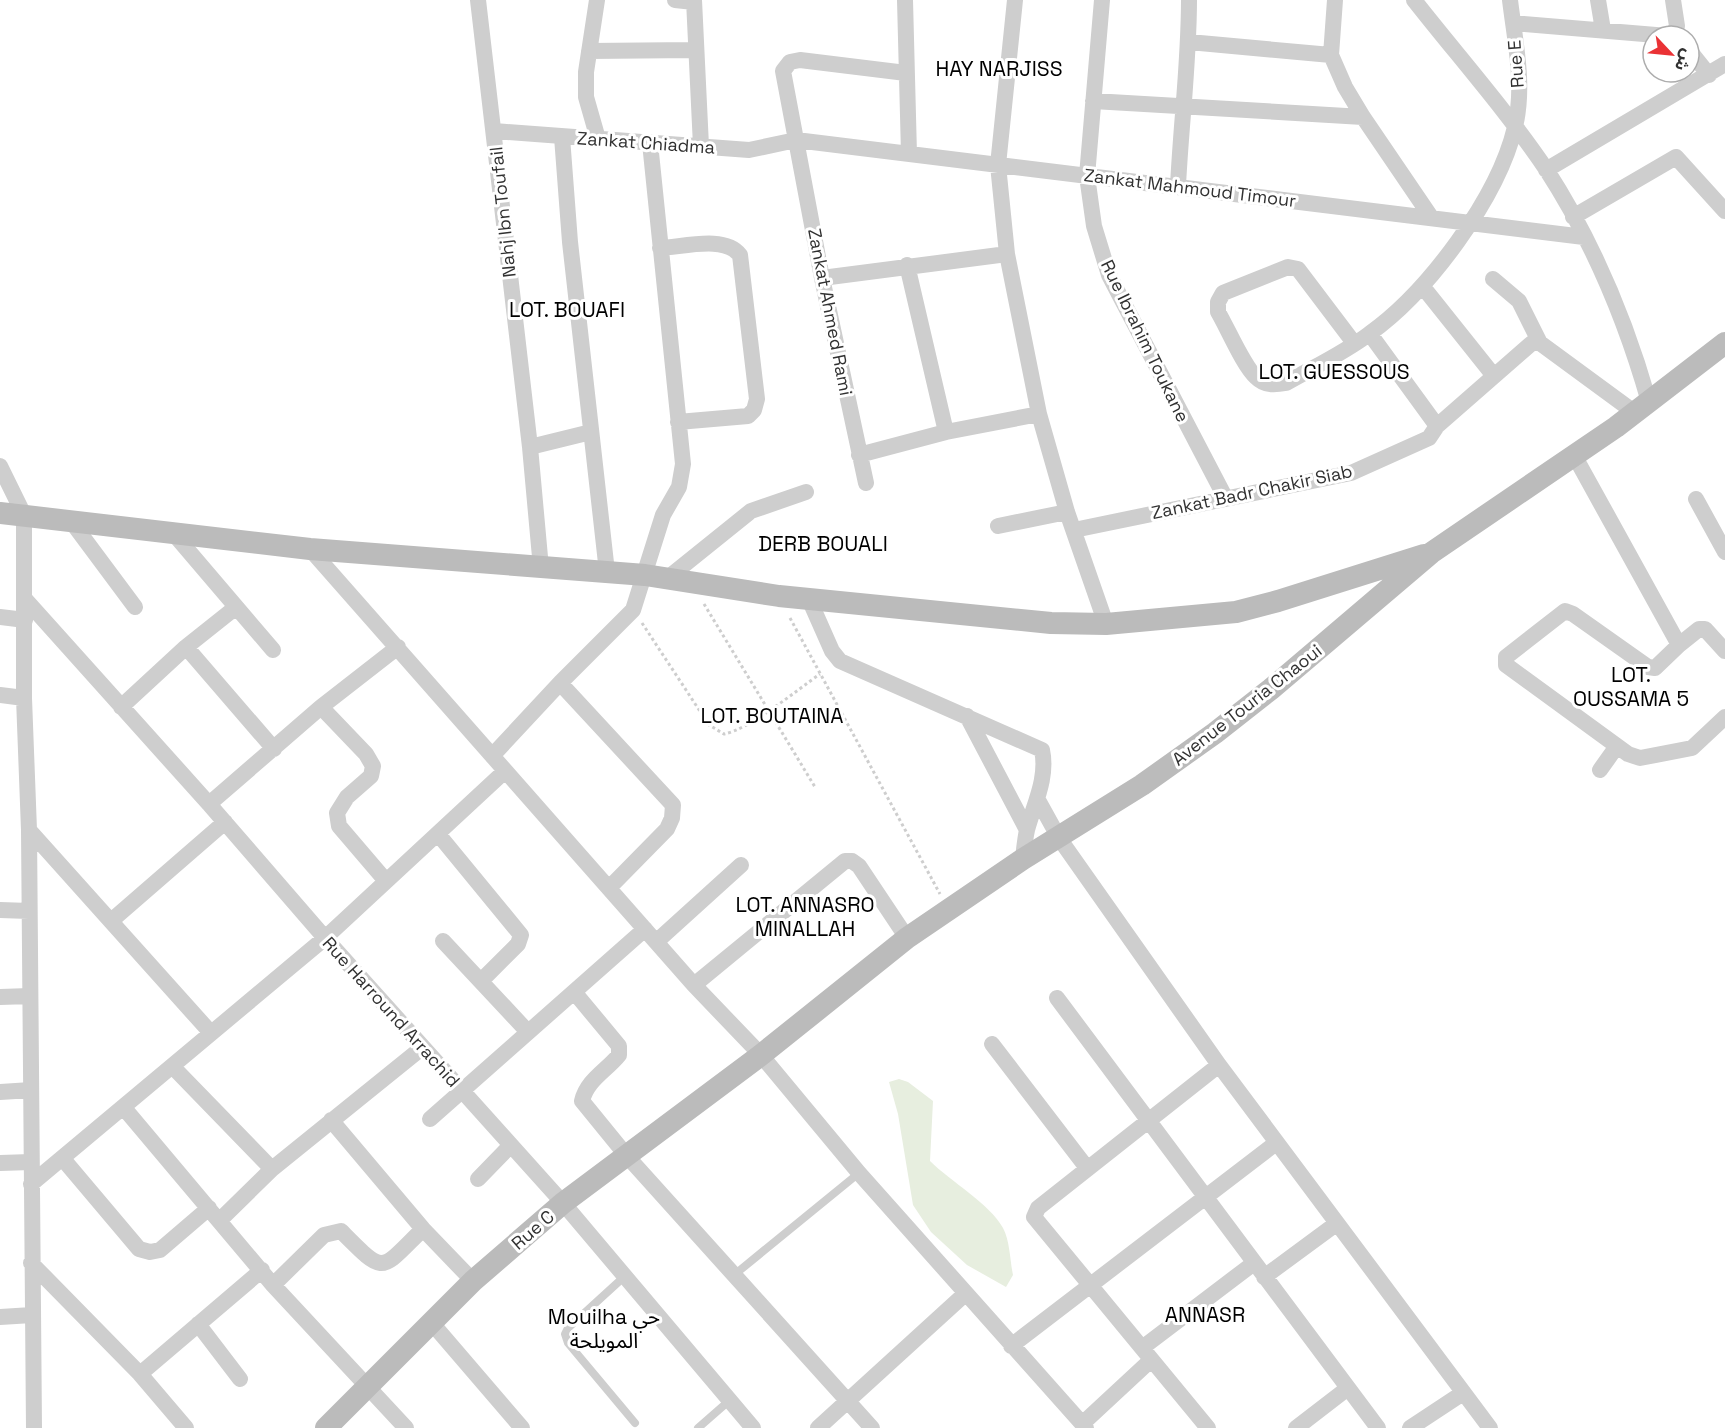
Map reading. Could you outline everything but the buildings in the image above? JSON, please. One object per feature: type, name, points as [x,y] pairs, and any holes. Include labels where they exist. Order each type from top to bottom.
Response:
[{"type":"street","name":"Nahj Ibn Toufail","points":[[478,0],[530,447],[541,568]]},
{"type":"street","points":[[597,0],[589,51],[586,98],[598,140]]},
{"type":"street","points":[[675,0],[694,1],[694,50],[701,146]]},
{"type":"street","points":[[905,0],[909,154]]},
{"type":"street","points":[[1015,0],[998,165],[1007,254],[1039,414],[1067,512],[1106,624]]},
{"type":"street","name":"Rue Ibrahim Toukane","points":[[1102,0],[1087,176],[1094,226],[1108,275],[1226,499]]},
{"type":"street","points":[[1178,186],[1181,106],[1189,42],[1188,0]]},
{"type":"street","points":[[1335,0],[1330,55],[1363,117],[1431,217]]},
{"type":"street","points":[[1414,0],[1515,127],[1546,171],[1573,217],[1627,334],[1641,407]]},
{"type":"street","name":"Rue E","points":[[1354,343],[1298,269],[1288,267],[1223,293],[1218,302],[1218,312],[1254,377],[1265,384],[1287,383],[1370,334],[1423,287],[1446,258],[1469,222],[1493,180],[1515,127],[1520,71],[1510,0]]},
{"type":"street","points":[[1598,0],[1603,30]]},
{"type":"street","points":[[1674,1],[1677,24]]},
{"type":"street","points":[[1513,23],[1641,34]]},
{"type":"street","points":[[1189,42],[1330,55]]},
{"type":"street","points":[[589,51],[694,50]]},
{"type":"street","name":"Zankat Ahmed Rami","points":[[866,483],[822,278],[783,71],[790,62],[800,60],[906,74]]},
{"type":"street","points":[[1546,171],[1725,64]]},
{"type":"street","points":[[1701,65],[1709,75]]},
{"type":"street","points":[[1093,101],[1363,117]]},
{"type":"street","name":"Zankat Chiadma","points":[[494,131],[750,150],[796,140]]},
{"type":"street","points":[[561,137],[570,242],[607,572]]},
{"type":"street","name":"Zankat Mahmoud Timour","points":[[796,140],[1584,237]]},
{"type":"street","points":[[492,756],[560,682],[633,610],[663,515],[679,487],[682,464],[650,143]]},
{"type":"street","points":[[1573,217],[1675,157],[1725,211]]},
{"type":"street","points":[[660,248],[722,244],[735,249],[740,255],[757,399],[754,410],[748,416],[678,422]]},
{"type":"street","points":[[822,278],[907,265],[1007,254]]},
{"type":"street","points":[[907,265],[946,432]]},
{"type":"street","points":[[1493,279],[1520,302],[1536,344],[1641,407]]},
{"type":"street","points":[[1423,287],[1494,376]]},
{"type":"street","points":[[1370,334],[1437,426]]},
{"type":"street","name":"Avenue Touria Chaoui","points":[[761,1054],[907,938],[948,909],[1142,785],[1215,733],[1298,667],[1431,552],[1574,455],[1725,343]]},
{"type":"street","name":"Zankat Badr Chakir Siab","points":[[1074,530],[1351,473],[1429,438],[1437,426],[1494,376],[1536,344]]},
{"type":"street","points":[[859,455],[946,432],[1039,414]]},
{"type":"street","points":[[530,447],[591,432]]},
{"type":"street","points":[[1574,455],[1679,645]]},
{"type":"street","points":[[0,466],[24,515],[24,698],[29,830],[34,1428]]},
{"type":"street","points":[[680,579],[751,511],[806,492]]},
{"type":"street","points":[[1696,499],[1725,552]]},
{"type":"street","points":[[998,526],[1067,512]]},
{"type":"street","points":[[0,513],[310,549],[645,575],[779,596],[998,619],[1106,624],[1236,612],[1278,601],[1431,552]]},
{"type":"street","points":[[71,521],[135,608]]},
{"type":"street","points":[[174,534],[273,650]]},
{"type":"street","points":[[310,549],[694,985],[761,1054],[859,1173],[1084,1426],[1146,1354],[1259,1270],[1336,1224]]},
{"type":"street","name":"Rue Harround Arrachid","points":[[25,599],[563,1203],[753,1428]]},
{"type":"street","points":[[809,599],[832,651],[840,661],[1042,750],[1045,761],[1038,800],[1027,831],[1023,859]]},
{"type":"street","points":[[121,707],[186,646],[235,608]]},
{"type":"street","points":[[1725,651],[1705,629],[1699,629],[1655,668],[1648,667],[1565,611],[1506,657],[1506,665],[1617,746],[1640,758],[1692,748],[1725,717]]},
{"type":"street","points":[[0,617],[25,620]]},
{"type":"street","points":[[186,646],[274,749]]},
{"type":"street","points":[[209,804],[321,707],[398,648]]},
{"type":"street","points":[[560,682],[673,805],[672,818],[667,829],[609,888]]},
{"type":"street","points":[[0,695],[24,698]]},
{"type":"street","points":[[321,707],[366,754],[373,766],[371,776],[347,797],[337,813],[339,826],[386,881]]},
{"type":"street","points":[[967,716],[1027,831]]},
{"type":"street","points":[[1600,770],[1617,746]]},
{"type":"street","points":[[31,1184],[325,938],[505,771]]},
{"type":"street","points":[[1038,800],[1059,838],[1219,1065],[1490,1428]]},
{"type":"street","points":[[111,921],[225,822]]},
{"type":"street","points":[[29,830],[211,1033]]},
{"type":"street","points":[[438,834],[521,935],[518,944],[482,980]]},
{"type":"street","points":[[694,985],[845,861],[852,861],[859,866],[907,938]]},
{"type":"street","points":[[430,1119],[574,993],[741,865]]},
{"type":"street","points":[[0,910],[28,911]]},
{"type":"street","points":[[443,941],[482,980],[528,1032]]},
{"type":"street","points":[[574,993],[619,1046],[619,1054],[584,1090],[582,1101],[626,1155],[872,1428]]},
{"type":"street","points":[[0,997],[30,996]]},
{"type":"street","points":[[1057,998],[1378,1428]]},
{"type":"street","points":[[992,1044],[1087,1168]]},
{"type":"street","points":[[63,1159],[139,1249],[150,1252],[160,1250],[215,1214],[423,1047]]},
{"type":"street","name":"Rue C","points":[[326,1428],[473,1281],[563,1203],[761,1054]]},
{"type":"street","points":[[1208,1428],[1034,1217],[1038,1208],[1219,1065]]},
{"type":"street","points":[[172,1066],[272,1169]]},
{"type":"street","points":[[0,1092],[31,1090]]},
{"type":"street","points":[[124,1108],[273,1285],[406,1428]]},
{"type":"street","points":[[331,1120],[423,1229],[473,1281]]},
{"type":"street","points":[[1011,1346],[1204,1195],[1276,1143]]},
{"type":"street","points":[[478,1179],[511,1145]]},
{"type":"street","points":[[0,1163],[31,1162]]},
{"type":"street","points":[[273,1285],[324,1235],[333,1231],[341,1231],[372,1262],[381,1265],[388,1262],[423,1229]]},
{"type":"street","points":[[31,1263],[140,1374],[186,1428]]},
{"type":"street","points":[[140,1374],[262,1270]]},
{"type":"street","points":[[819,1428],[965,1294]]},
{"type":"street","points":[[0,1317],[32,1315]]},
{"type":"street","points":[[431,1322],[522,1428]]},
{"type":"street","points":[[198,1324],[240,1379]]},
{"type":"street","points":[[1296,1428],[1348,1388]]},
{"type":"street","points":[[1410,1428],[1463,1393]]},
{"type":"lane","points":[[734,1275],[859,1173]]},
{"type":"lane","points":[[625,1276],[567,1328],[565,1334],[568,1343],[635,1423]]},
{"type":"lane","points":[[698,1428],[730,1400]]},
{"type":"path","points":[[680,579],[815,787]]},
{"type":"path","points":[[779,596],[948,909]]},
{"type":"path","points":[[633,610],[709,724],[716,731],[724,734],[732,732],[767,711],[820,674]]},
{"type":"green space","points":[[899,1079],[908,1082],[933,1101],[930,1161],[989,1210],[1003,1228],[1013,1275],[1006,1287],[967,1265],[931,1232],[913,1205],[898,1114],[889,1082]]},
{"type":"district","name":"HAY NARJISS","points":[[999,69]]},
{"type":"district","name":"LOT. BOUAFI","points":[[567,310]]},
{"type":"district","name":"LOT. GUESSOUS","points":[[1334,372]]},
{"type":"district","name":"DERB BOUALI","points":[[823,544]]},
{"type":"district","name":"LOT. OUSSAMA 5","points":[[1631,687]]},
{"type":"district","name":"LOT. BOUTAINA","points":[[772,716]]},
{"type":"district","name":"LOT. ANNASRO MINALLAH","points":[[805,917]]},
{"type":"district","name":"ANNASR","points":[[1205,1315]]},
{"type":"district","name":"Mouilha حي المويلحة","points":[[604,1329]]}]
